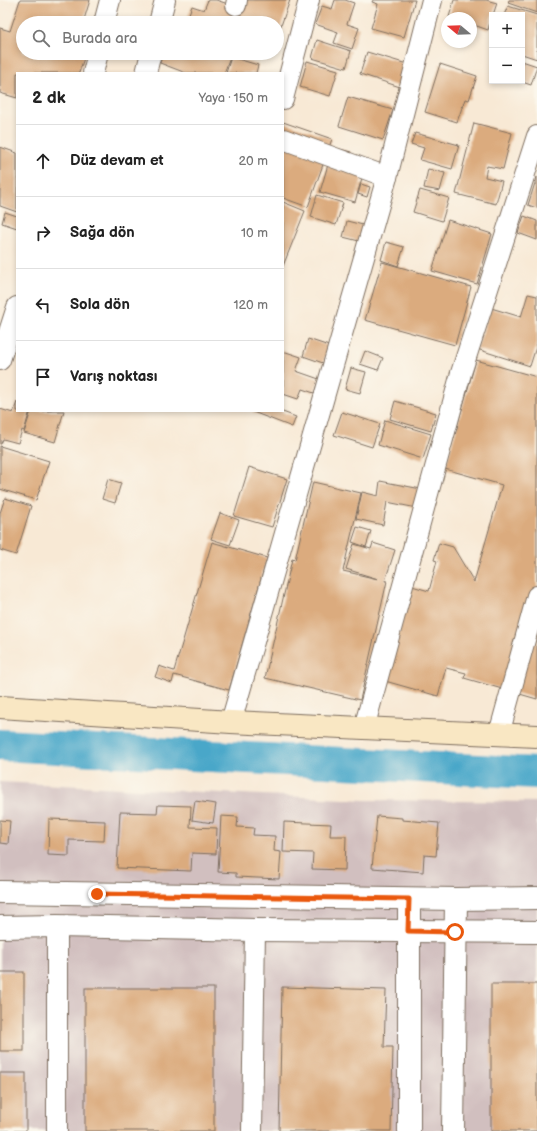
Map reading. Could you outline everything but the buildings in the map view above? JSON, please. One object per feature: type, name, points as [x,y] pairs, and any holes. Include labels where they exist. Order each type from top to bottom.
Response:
[{"type":"main road","points":[[0,707],[231,722],[537,736]]},
{"type":"street","points":[[106,16],[110,0]]},
{"type":"street","points":[[161,16],[165,0]]},
{"type":"street","points":[[284,94],[309,0]]},
{"type":"street","points":[[231,722],[387,177],[432,0]]},
{"type":"street","points":[[146,72],[149,60]]},
{"type":"street","points":[[364,728],[461,373],[537,136]]},
{"type":"street","points":[[284,139],[387,177]]},
{"type":"street","points":[[0,360],[16,310]]},
{"type":"street","points":[[499,734],[537,596]]},
{"type":"street","points":[[0,892],[409,899],[537,898]]},
{"type":"street","points":[[409,899],[409,1131]]},
{"type":"street","points":[[453,1131],[456,899]]},
{"type":"street","points":[[0,927],[57,926],[255,930],[537,932]]},
{"type":"street","points":[[57,926],[57,1131]]},
{"type":"street","points":[[252,1131],[255,930]]},
{"type":"shaded area","points":[[0,782],[364,800],[537,802],[537,1131],[0,1131]]},
{"type":"waterway","points":[[0,745],[537,773]]},
{"type":"route","points":[[97,894],[409,899],[408,931],[455,932]]}]
